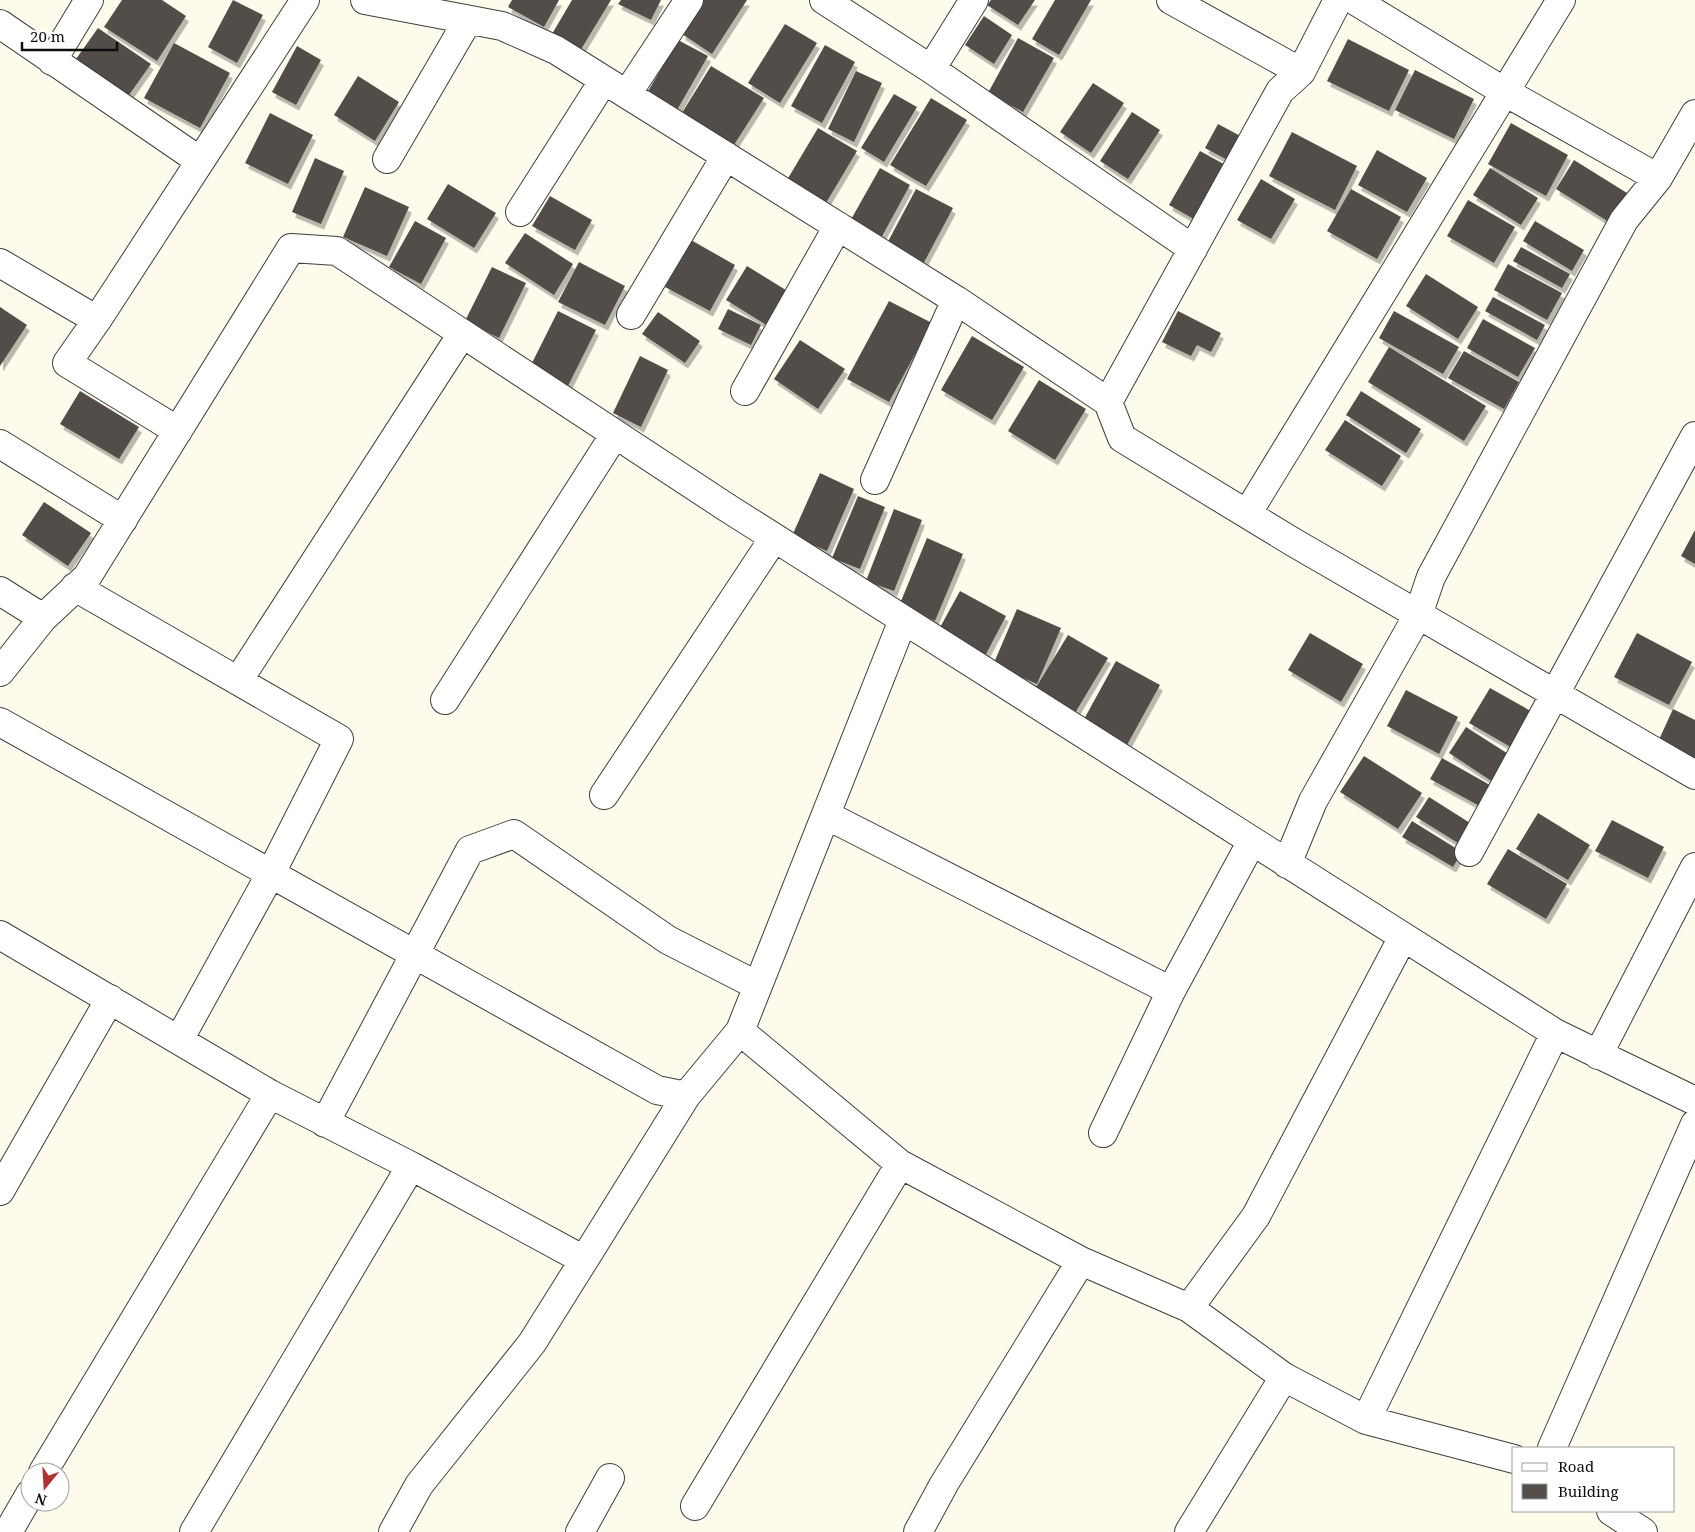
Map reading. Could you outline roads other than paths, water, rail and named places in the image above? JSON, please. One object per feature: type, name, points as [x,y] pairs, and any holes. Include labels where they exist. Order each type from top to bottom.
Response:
[{"type":"street","points":[[52,61],[89,0]]},
{"type":"street","points":[[178,431],[67,363],[97,320],[305,0]]},
{"type":"street","points":[[365,0],[502,26],[556,50],[956,300],[1108,402],[1122,438],[1246,514],[1695,774]]},
{"type":"street","points":[[627,94],[689,0]]},
{"type":"street","points":[[824,0],[931,69],[1193,249]]},
{"type":"street","points":[[931,69],[974,0]]},
{"type":"street","points":[[1171,0],[1300,72]]},
{"type":"street","points":[[1108,402],[1280,91],[1300,72],[1338,0]]},
{"type":"street","points":[[1246,514],[1561,0]]},
{"type":"street","points":[[1369,3],[1505,92],[1658,178]]},
{"type":"street","points":[[387,159],[468,20]]},
{"type":"street","points":[[0,24],[200,161]]},
{"type":"street","points":[[520,212],[604,80]]},
{"type":"street","points":[[1287,864],[1313,801],[1418,614],[1430,577],[1624,220],[1658,178],[1693,122]]},
{"type":"street","points":[[631,315],[726,156]]},
{"type":"street","points":[[746,391],[838,226]]},
{"type":"street","points":[[0,672],[43,618],[87,577],[291,248],[337,251],[774,538],[1555,1033],[1695,1101]]},
{"type":"street","points":[[0,263],[97,320]]},
{"type":"street","points":[[876,480],[956,300]]},
{"type":"street","points":[[238,681],[462,334]]},
{"type":"street","points":[[445,700],[616,434]]},
{"type":"street","points":[[1470,852],[1695,436]]},
{"type":"street","points":[[0,444],[123,520]]},
{"type":"street","points":[[604,795],[774,538]]},
{"type":"street","points":[[75,588],[339,739],[271,873],[178,1040]]},
{"type":"street","points":[[0,591],[43,618]]},
{"type":"street","points":[[392,1532],[419,1485],[532,1343],[686,1096],[740,1031],[903,620]]},
{"type":"street","points":[[0,722],[657,1090],[686,1096]]},
{"type":"street","points":[[826,815],[1171,991]]},
{"type":"street","points":[[326,1123],[470,850],[514,834],[668,940],[758,986]]},
{"type":"street","points":[[1103,1133],[1171,991],[1252,841]]},
{"type":"street","points":[[1598,1055],[1688,899],[1695,867]]},
{"type":"street","points":[[0,935],[270,1094],[411,1166],[584,1260]]},
{"type":"street","points":[[1189,1308],[1256,1216],[1403,937]]},
{"type":"street","points":[[0,1191],[110,999]]},
{"type":"street","points":[[740,1031],[900,1164],[1081,1261],[1189,1308],[1284,1377],[1366,1420],[1512,1458]]},
{"type":"street","points":[[1366,1420],[1555,1033]]},
{"type":"street","points":[[49,1462],[270,1094]]},
{"type":"street","points":[[1552,1447],[1695,1124]]},
{"type":"street","points":[[696,1506],[900,1164]]},
{"type":"street","points":[[194,1532],[411,1166]]},
{"type":"street","points":[[918,1532],[944,1484],[1081,1261]]},
{"type":"street","points":[[1189,1532],[1284,1377]]},
{"type":"street","points":[[580,1532],[610,1478]]},
{"type":"street","points":[[11,1527],[20,1511]]},
{"type":"street","points":[[1613,1512],[1643,1532]]}]
